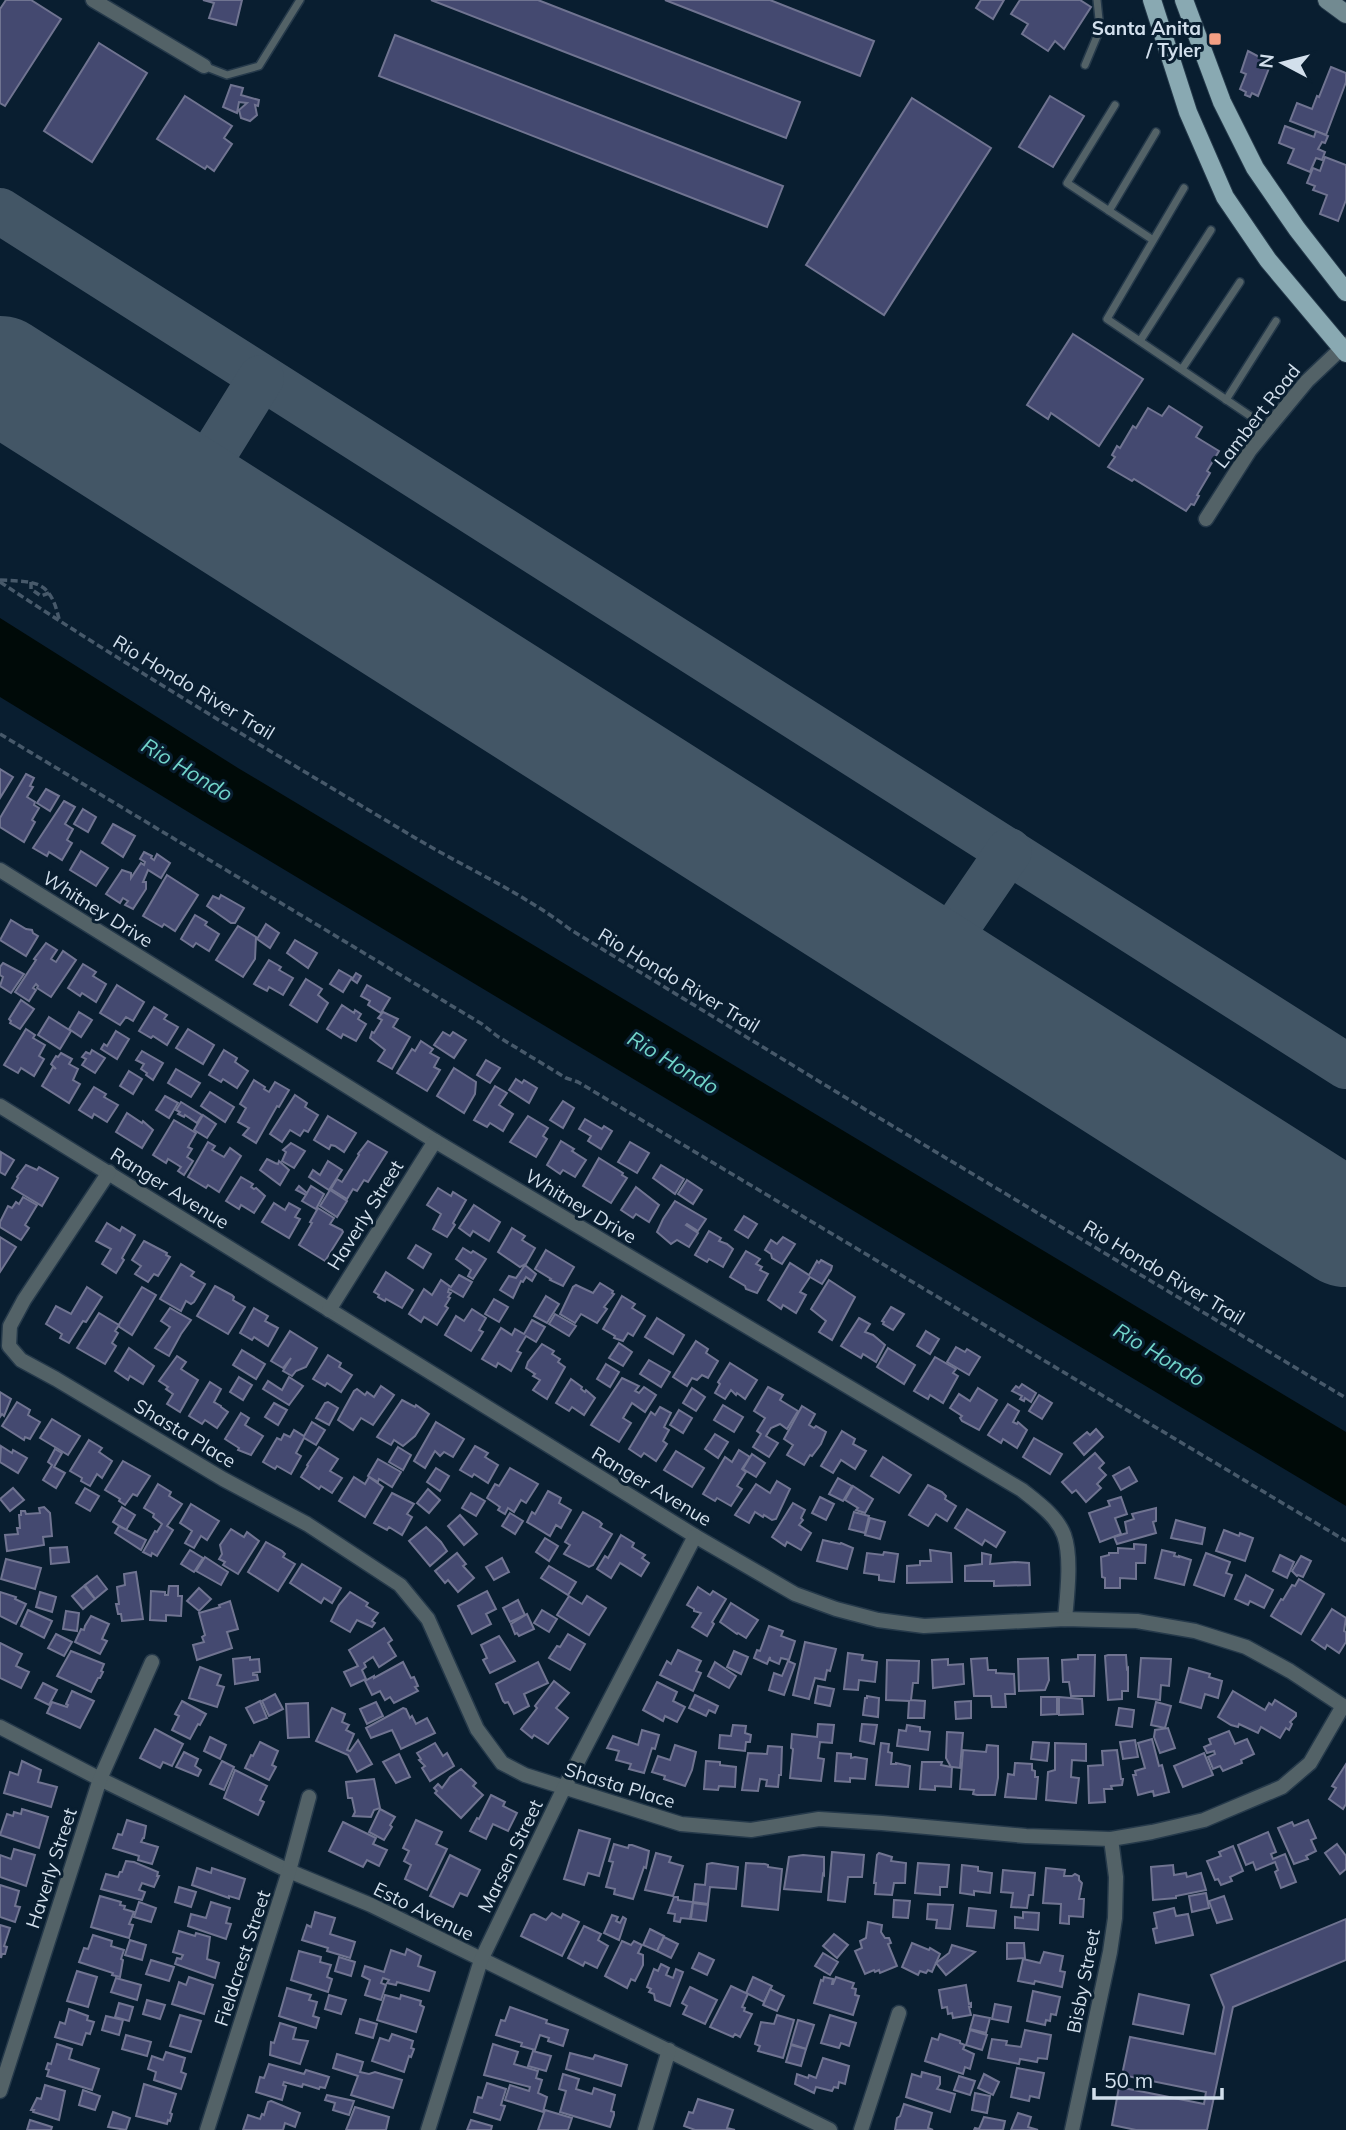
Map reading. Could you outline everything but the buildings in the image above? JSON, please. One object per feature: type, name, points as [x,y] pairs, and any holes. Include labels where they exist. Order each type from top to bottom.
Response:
[{"type":"main road","points":[[1152,0],[1188,112],[1224,197],[1268,260],[1344,348]]},
{"type":"main road","points":[[1327,0],[1346,14]]},
{"type":"main road","points":[[1189,5],[1222,102],[1255,168],[1297,229],[1346,292]]},
{"type":"street","points":[[93,0],[204,66]]},
{"type":"street","name":"Lambert Road","points":[[1206,519],[1250,450],[1307,381],[1344,348]]},
{"type":"street","name":"Whitney Drive","points":[[0,870],[435,1141],[1022,1490],[1048,1512],[1064,1534],[1067,1562],[1065,1619]]},
{"type":"street","name":"Ranger Avenue","points":[[0,1106],[695,1536],[795,1594],[878,1620],[924,1626],[1065,1619],[1137,1621],[1195,1630],[1245,1647],[1290,1671],[1345,1707]]},
{"type":"street","name":"Haverly Street","points":[[329,1310],[435,1141]]},
{"type":"street","name":"Shasta Place","points":[[109,1172],[15,1317],[10,1326],[9,1346],[21,1360],[56,1378],[223,1479],[307,1524],[400,1585],[428,1619],[477,1729],[502,1763],[524,1775],[681,1824],[751,1830],[819,1819],[1026,1836],[1111,1839],[1204,1820],[1282,1787],[1310,1763],[1345,1707]]},
{"type":"street","name":"Marsen Street","points":[[428,2130],[481,1960],[564,1788],[695,1536]]},
{"type":"street","name":"Haverly Street","points":[[0,2091],[100,1779],[152,1662]]},
{"type":"street","name":"Esto Avenue","points":[[0,1727],[289,1871],[371,1905],[830,2130]]},
{"type":"street","name":"Fieldcrest Street","points":[[207,2130],[289,1871],[309,1797]]},
{"type":"street","name":"Bisby Street","points":[[1072,2130],[1115,1918],[1116,1877],[1111,1839]]},
{"type":"street","points":[[861,2130],[899,2013]]},
{"type":"street","points":[[645,2130],[669,2050]]},
{"type":"lane","points":[[204,66],[227,75],[258,66],[300,0]]},
{"type":"lane","points":[[1085,65],[1100,29],[1097,0]]},
{"type":"lane","points":[[1115,105],[1067,183],[1153,240]]},
{"type":"lane","points":[[1109,211],[1156,132]]},
{"type":"lane","points":[[1184,188],[1107,319],[1268,428]]},
{"type":"lane","points":[[1140,341],[1211,230]]},
{"type":"lane","points":[[1181,369],[1240,282]]},
{"type":"lane","points":[[1226,400],[1276,321]]},
{"type":"path","points":[[0,581],[38,583],[49,593],[59,621]]},
{"type":"path","name":"Rio Hondo River Trail","points":[[0,581],[139,672],[434,849],[537,906],[571,930],[830,1088],[1346,1398]]},
{"type":"path","points":[[31,582],[31,589],[37,594],[41,596],[49,593]]},
{"type":"path","points":[[0,734],[482,1024],[566,1078],[578,1082],[1346,1541]]},
{"type":"water","name":"Rio Hondo","points":[[0,618],[238,768],[1346,1432],[1346,1506],[0,697]]},
{"type":"taxiway","points":[[0,211],[1346,1066]]},
{"type":"taxiway","points":[[189,494],[261,378]]},
{"type":"taxiway","points":[[931,965],[1009,851]]},
{"type":"runway","points":[[0,374],[1346,1229]]},
{"type":"place","name":"Santa Anita / Tyler","points":[[1215,39]]}]
